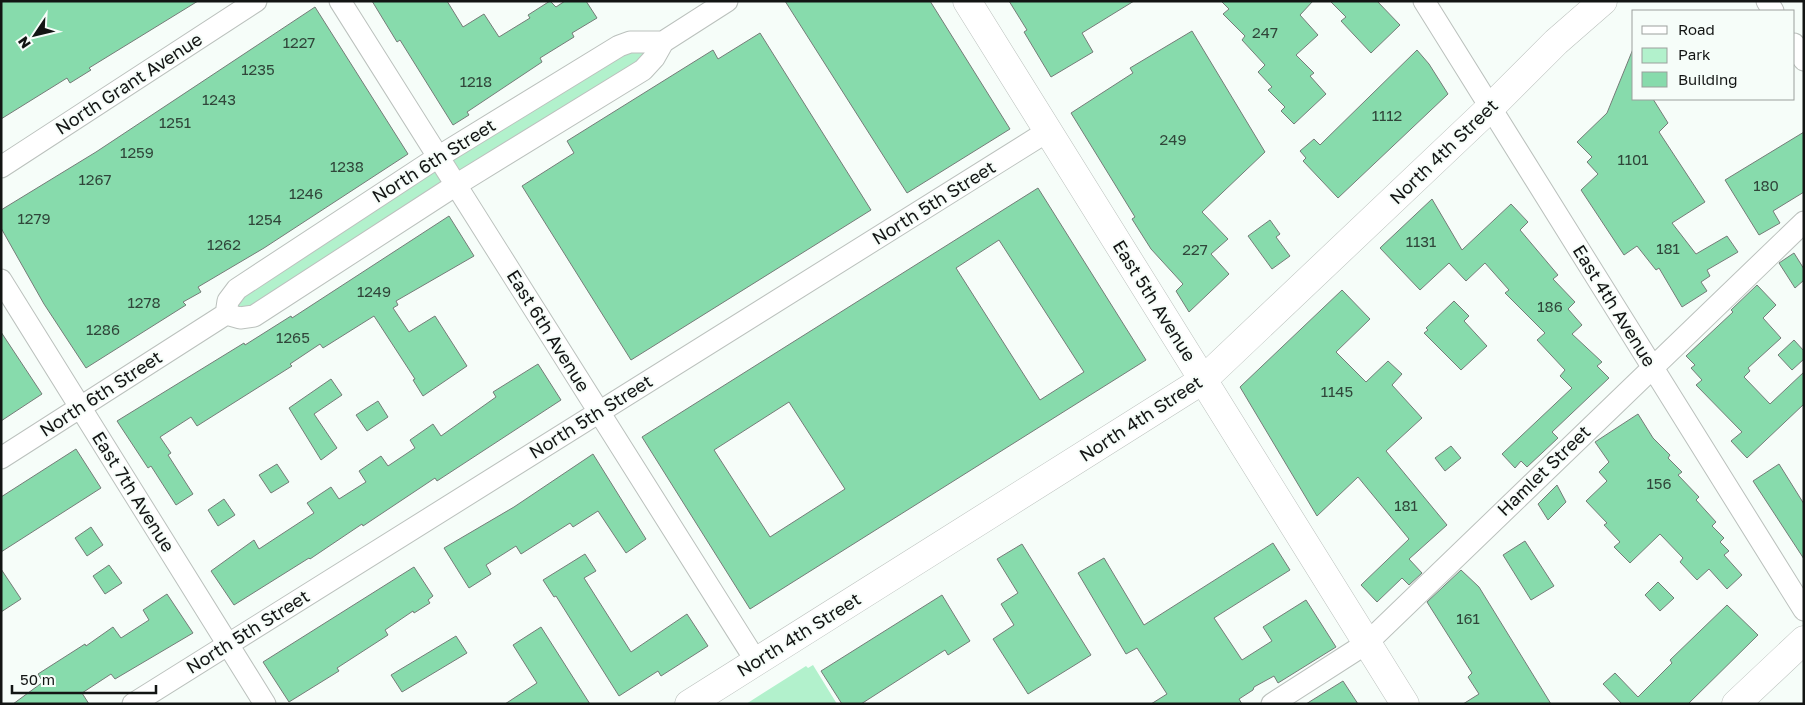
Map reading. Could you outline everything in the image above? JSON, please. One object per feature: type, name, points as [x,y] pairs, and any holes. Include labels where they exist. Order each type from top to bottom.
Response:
[{"type":"main road","name":"East 5th Avenue","points":[[967,1],[1405,704]]},
{"type":"main road","name":"North 4th Street","points":[[689,704],[1203,380],[1491,108],[1556,42],[1603,1]]},
{"type":"main road","points":[[1736,704],[1804,640]]},
{"type":"street","name":"North Grant Avenue","points":[[1,167],[256,1]]},
{"type":"street","name":"East 6th Avenue","points":[[340,1],[756,661]]},
{"type":"street","name":"North 6th Street","points":[[226,314],[240,318],[254,316],[456,185],[643,70],[654,58],[663,42],[727,1]]},
{"type":"street","name":"East 4th Avenue","points":[[1424,1],[1804,610]]},
{"type":"street","name":"North 6th Street","points":[[1,458],[226,314],[228,301],[237,289],[438,157],[619,46],[630,42],[663,42]]},
{"type":"street","points":[[1795,46],[1804,60]]},
{"type":"street","name":"North 5th Street","points":[[134,704],[1048,131]]},
{"type":"street","name":"Hamlet Street","points":[[1272,704],[1367,643],[1804,222]]},
{"type":"street","name":"East 7th Avenue","points":[[1,280],[265,704]]},
{"type":"green space","points":[[630,42],[654,58],[254,316],[228,301]]},
{"type":"green space","points":[[813,665],[837,704],[746,704],[806,666],[808,668]]},
{"type":"building","points":[[1,1],[198,1],[89,68],[91,70],[70,83],[67,78],[1,119]]},
{"type":"building","points":[[372,1],[447,1],[463,27],[484,14],[499,37],[530,18],[528,15],[550,1],[556,7],[565,1],[586,1],[597,18],[572,33],[574,37],[540,58],[542,62],[467,112],[469,115],[453,125],[400,40],[397,42]]},
{"type":"building","points":[[785,1],[930,1],[1010,129],[907,193]]},
{"type":"building","points":[[1009,1],[1134,1],[1082,33],[1093,52],[1051,77],[1024,32],[1027,30]]},
{"type":"building","points":[[1221,1],[1313,1],[1300,15],[1318,35],[1296,55],[1314,73],[1310,76],[1326,94],[1294,124],[1281,111],[1285,107],[1268,90],[1272,87],[1258,72],[1265,65],[1242,40],[1245,36],[1223,14],[1229,9]]},
{"type":"building","points":[[1330,1],[1377,1],[1400,25],[1371,53],[1341,21],[1346,17]]},
{"type":"building","points":[[315,7],[408,154],[264,248],[198,287],[201,292],[183,302],[186,305],[86,368],[44,304],[1,228],[1,210],[96,152]]},
{"type":"building","points":[[1192,31],[1265,152],[1202,212],[1228,239],[1211,254],[1229,274],[1189,312],[1176,291],[1183,284],[1151,249],[1132,219],[1135,217],[1071,113],[1133,73],[1130,68]]},
{"type":"building","points":[[760,33],[871,210],[631,360],[522,186],[574,153],[567,141],[713,50],[718,59]]},
{"type":"building","points":[[1417,50],[1429,64],[1448,94],[1338,198],[1303,161],[1306,158],[1300,151],[1314,139],[1320,145]]},
{"type":"building","points":[[1632,51],[1632,100],[1654,100],[1668,123],[1659,132],[1705,202],[1672,223],[1696,254],[1727,236],[1738,252],[1707,270],[1710,276],[1701,282],[1707,291],[1682,307],[1659,268],[1656,270],[1637,246],[1624,255],[1581,190],[1598,174],[1587,162],[1592,157],[1577,142],[1607,113]]},
{"type":"building","points":[[1804,132],[1804,192],[1773,211],[1780,223],[1759,235],[1725,180]]},
{"type":"building","points":[[1038,188],[1146,360],[750,609],[642,437]],"holes":[[[999,240],[1084,372],[1040,400],[956,268]],[[789,402],[845,489],[770,537],[714,450]]]},
{"type":"building","points":[[1432,199],[1462,250],[1511,204],[1528,222],[1520,230],[1558,275],[1553,279],[1575,302],[1568,309],[1582,325],[1572,334],[1602,362],[1597,366],[1609,378],[1552,432],[1558,438],[1527,467],[1521,461],[1515,468],[1502,454],[1572,388],[1560,376],[1565,370],[1537,340],[1545,333],[1505,293],[1509,290],[1485,263],[1466,281],[1449,263],[1420,290],[1380,248]]},
{"type":"building","points":[[449,216],[474,256],[396,301],[398,305],[393,308],[409,332],[435,316],[467,366],[423,396],[413,380],[415,379],[374,316],[323,348],[320,344],[290,364],[292,366],[197,426],[191,417],[160,437],[171,453],[168,455],[193,494],[176,505],[151,466],[148,468],[117,421],[244,343],[245,345],[291,316],[292,318]]},
{"type":"building","points":[[1270,220],[1280,234],[1276,237],[1290,256],[1272,269],[1248,236]]},
{"type":"building","points":[[1794,253],[1804,269],[1804,280],[1795,288],[1779,263]]},
{"type":"building","points":[[1757,285],[1776,305],[1763,318],[1781,338],[1748,368],[1750,371],[1744,377],[1770,404],[1804,372],[1804,404],[1747,458],[1731,441],[1742,432],[1696,385],[1702,380],[1691,368],[1695,365],[1686,356],[1733,312],[1731,310]]},
{"type":"building","points":[[1342,290],[1370,319],[1336,352],[1366,382],[1388,361],[1402,374],[1392,385],[1422,418],[1386,451],[1447,525],[1409,559],[1422,573],[1409,585],[1402,578],[1377,602],[1361,585],[1409,539],[1358,477],[1317,516],[1240,387]]},
{"type":"building","points":[[1454,301],[1469,316],[1464,321],[1487,346],[1461,370],[1424,333],[1428,330],[1426,328]]},
{"type":"building","points":[[1,332],[42,394],[1,421]]},
{"type":"building","points":[[1794,340],[1804,351],[1804,359],[1792,370],[1778,355]]},
{"type":"building","points":[[538,364],[561,400],[437,481],[435,478],[363,526],[362,524],[310,559],[234,605],[211,571],[254,540],[259,549],[314,513],[307,503],[331,487],[339,499],[366,482],[359,471],[381,456],[388,466],[415,448],[410,440],[433,424],[441,436],[496,397],[493,392]]},
{"type":"building","points":[[331,379],[342,395],[314,414],[337,448],[321,460],[289,408]]},
{"type":"building","points":[[378,401],[388,417],[367,431],[356,415]]},
{"type":"building","points":[[1638,414],[1653,438],[1670,455],[1668,458],[1682,472],[1678,475],[1699,497],[1696,500],[1716,522],[1712,526],[1724,538],[1720,542],[1729,551],[1724,555],[1742,575],[1727,589],[1709,569],[1697,580],[1680,562],[1683,558],[1660,534],[1630,563],[1614,547],[1620,542],[1604,525],[1607,523],[1586,501],[1607,481],[1599,472],[1609,462],[1595,442]]},
{"type":"building","points":[[1451,446],[1461,458],[1445,471],[1435,458]]},
{"type":"building","points":[[76,449],[101,488],[1,552],[1,497]]},
{"type":"building","points":[[593,454],[646,539],[626,553],[598,511],[573,527],[570,523],[521,554],[516,546],[486,565],[491,574],[469,588],[444,548],[514,507]]},
{"type":"building","points":[[277,464],[289,482],[271,493],[259,475]]},
{"type":"building","points":[[1779,464],[1804,504],[1804,559],[1753,481]]},
{"type":"building","points":[[1557,485],[1566,502],[1548,520],[1538,504]]},
{"type":"building","points":[[224,499],[235,515],[218,526],[208,510]]},
{"type":"building","points":[[91,527],[103,545],[87,556],[75,538]]},
{"type":"building","points":[[1525,541],[1554,586],[1531,600],[1503,555]]},
{"type":"building","points":[[1273,543],[1290,570],[1214,618],[1242,660],[1272,641],[1263,627],[1306,600],[1336,647],[1278,683],[1274,676],[1254,687],[1253,690],[1239,699],[1242,704],[1151,704],[1167,694],[1137,648],[1126,654],[1078,573],[1104,558],[1144,625]]},
{"type":"building","points":[[1022,544],[1091,655],[1028,694],[993,639],[1014,625],[1001,604],[1018,593],[997,559]]},
{"type":"building","points":[[585,554],[596,571],[584,578],[631,652],[687,614],[708,646],[661,676],[658,671],[619,696],[556,596],[554,597],[543,580]]},
{"type":"building","points":[[109,565],[122,583],[105,594],[93,576]]},
{"type":"building","points":[[414,567],[433,596],[428,600],[430,603],[414,613],[413,611],[385,630],[388,635],[337,668],[339,671],[289,702],[263,662]]},
{"type":"building","points":[[1,569],[21,599],[1,612]]},
{"type":"building","points":[[1461,570],[1479,587],[1551,704],[1463,704],[1479,694],[1468,677],[1472,673],[1427,602]]},
{"type":"building","points":[[1658,582],[1674,598],[1660,611],[1645,595]]},
{"type":"building","points":[[167,594],[193,633],[115,679],[111,674],[82,693],[89,704],[13,704],[43,682],[38,674],[85,644],[86,646],[113,627],[121,638],[149,620],[143,610]]},
{"type":"building","points":[[942,595],[970,641],[948,655],[945,650],[861,704],[842,704],[821,671]]},
{"type":"building","points":[[1727,605],[1758,635],[1688,704],[1622,704],[1603,684],[1615,673],[1638,697],[1672,663],[1670,660]]},
{"type":"building","points":[[541,627],[590,704],[505,704],[537,683],[513,645]]},
{"type":"building","points":[[456,636],[467,653],[402,692],[391,675]]},
{"type":"building","points":[[1343,681],[1358,704],[1306,704]]}]
